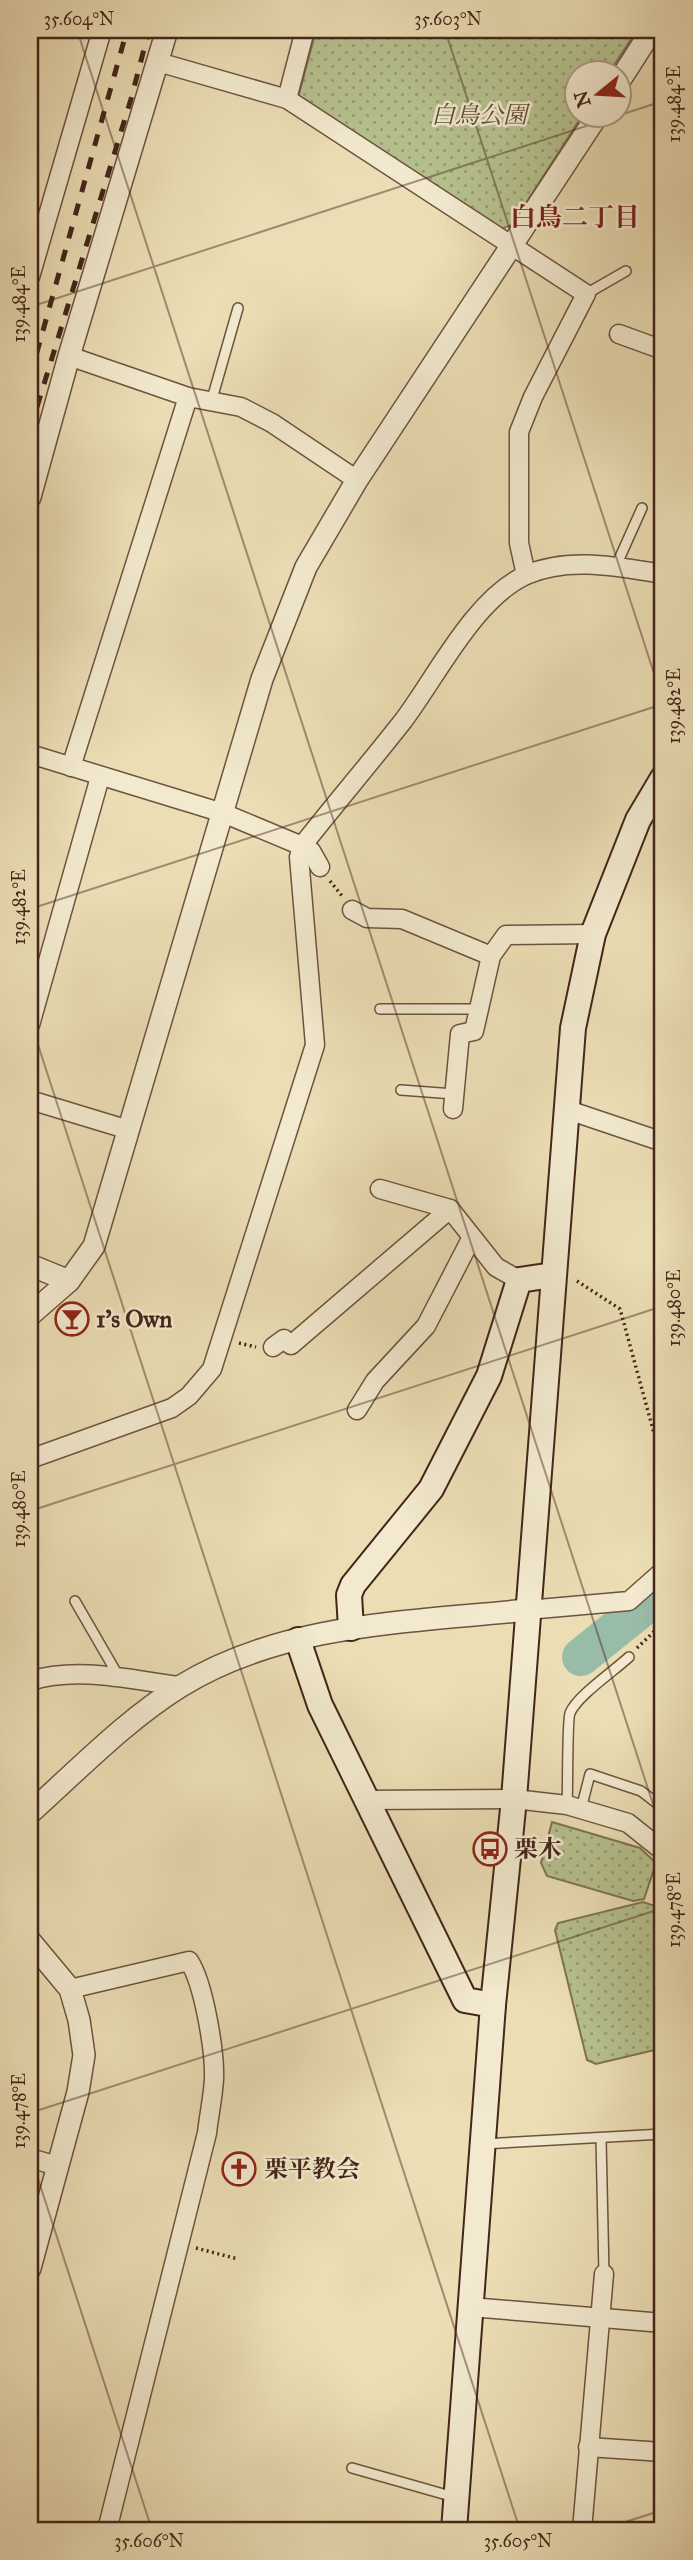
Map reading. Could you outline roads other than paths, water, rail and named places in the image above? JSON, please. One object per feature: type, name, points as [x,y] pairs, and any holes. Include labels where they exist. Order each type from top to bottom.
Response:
[{"type":"main road","points":[[454,2530],[493,2005],[513,1799],[573,1028],[593,934],[634,829],[663,778]]},
{"type":"main road","points":[[351,1628],[349,1595],[353,1585],[431,1489],[489,1376],[519,1280],[553,1275]]},
{"type":"main road","points":[[298,1640],[320,1704],[465,2000],[493,2005]]},
{"type":"street","points":[[30,277],[102,30]]},
{"type":"street","points":[[30,497],[69,356],[167,30]]},
{"type":"street","points":[[287,99],[305,30]]},
{"type":"street","points":[[633,60],[652,30]]},
{"type":"street","points":[[158,62],[287,99],[586,294],[533,397],[519,432],[519,543],[526,575]]},
{"type":"street","points":[[30,1315],[69,1281],[94,1246],[282,622],[306,567],[357,480],[588,130]]},
{"type":"street","points":[[619,334],[663,350]]},
{"type":"street","points":[[69,356],[188,397],[212,399],[241,407],[272,423],[357,480]]},
{"type":"street","points":[[71,767],[188,397]]},
{"type":"street","points":[[30,1459],[172,1408],[189,1396],[212,1369],[315,1045],[299,857],[302,846],[404,719],[484,607],[526,575],[567,564],[617,566],[663,574]]},
{"type":"street","points":[[30,754],[223,813],[311,851],[320,867]]},
{"type":"street","points":[[30,1025],[100,777]]},
{"type":"street","points":[[352,909],[367,918],[402,919],[491,956]]},
{"type":"street","points":[[454,1102],[460,1034],[474,1031],[491,956],[506,935],[593,934]]},
{"type":"street","points":[[30,1100],[129,1130]]},
{"type":"street","points":[[565,1109],[663,1142]]},
{"type":"street","points":[[380,1189],[450,1209],[496,1268],[519,1280]]},
{"type":"street","points":[[273,1347],[284,1339],[291,1345],[450,1209]]},
{"type":"street","points":[[356,1410],[375,1381],[426,1326],[471,1239]]},
{"type":"street","points":[[30,1265],[51,1271],[69,1281]]},
{"type":"street","points":[[30,1813],[133,1722],[180,1686],[219,1666],[298,1640],[351,1628],[629,1601],[663,1571]]},
{"type":"street","points":[[30,1681],[49,1675],[72,1673],[180,1686]]},
{"type":"street","points":[[365,1800],[513,1799],[574,1807],[628,1824],[663,1851]]},
{"type":"street","points":[[30,1941],[71,1989],[84,2055],[78,2092],[30,2268]]},
{"type":"street","points":[[71,1989],[189,1961],[194,1969],[207,2022],[214,2076],[207,2133],[108,2530]]},
{"type":"street","points":[[30,2158],[57,2166]]},
{"type":"street","points":[[582,2530],[604,2274]]},
{"type":"street","points":[[470,2307],[663,2323]]},
{"type":"street","points":[[589,2447],[663,2452]]},
{"type":"lane","points":[[586,294],[626,271]]},
{"type":"lane","points":[[212,399],[238,308]]},
{"type":"lane","points":[[617,566],[642,508]]},
{"type":"lane","points":[[380,1009],[479,1009]]},
{"type":"lane","points":[[401,1090],[454,1102]]},
{"type":"lane","points":[[75,1601],[120,1679]]},
{"type":"lane","points":[[574,1807],[570,1714],[589,1690],[602,1683],[629,1657]]},
{"type":"lane","points":[[574,1807],[590,1774],[641,1791],[663,1808]]},
{"type":"lane","points":[[482,2144],[663,2134]]},
{"type":"lane","points":[[601,2139],[604,2274]]},
{"type":"lane","points":[[352,2468],[456,2498]]},
{"type":"waterway","points":[[581,1657],[663,1591]]},
{"type":"railway","points":[[30,377],[127,30]]},
{"type":"railway","points":[[30,430],[131,99],[149,30]]},
{"type":"place","name":"1's Own","points":[[72,1319]]},
{"type":"place","name":"栗木","points":[[490,1849]]},
{"type":"place","name":"栗平教会","points":[[239,2169]]},
{"type":"district","name":"白鳥二丁目","points":[[575,217]]},
{"type":"park label","name":"白鳥公園","points":[[479,115]]}]
